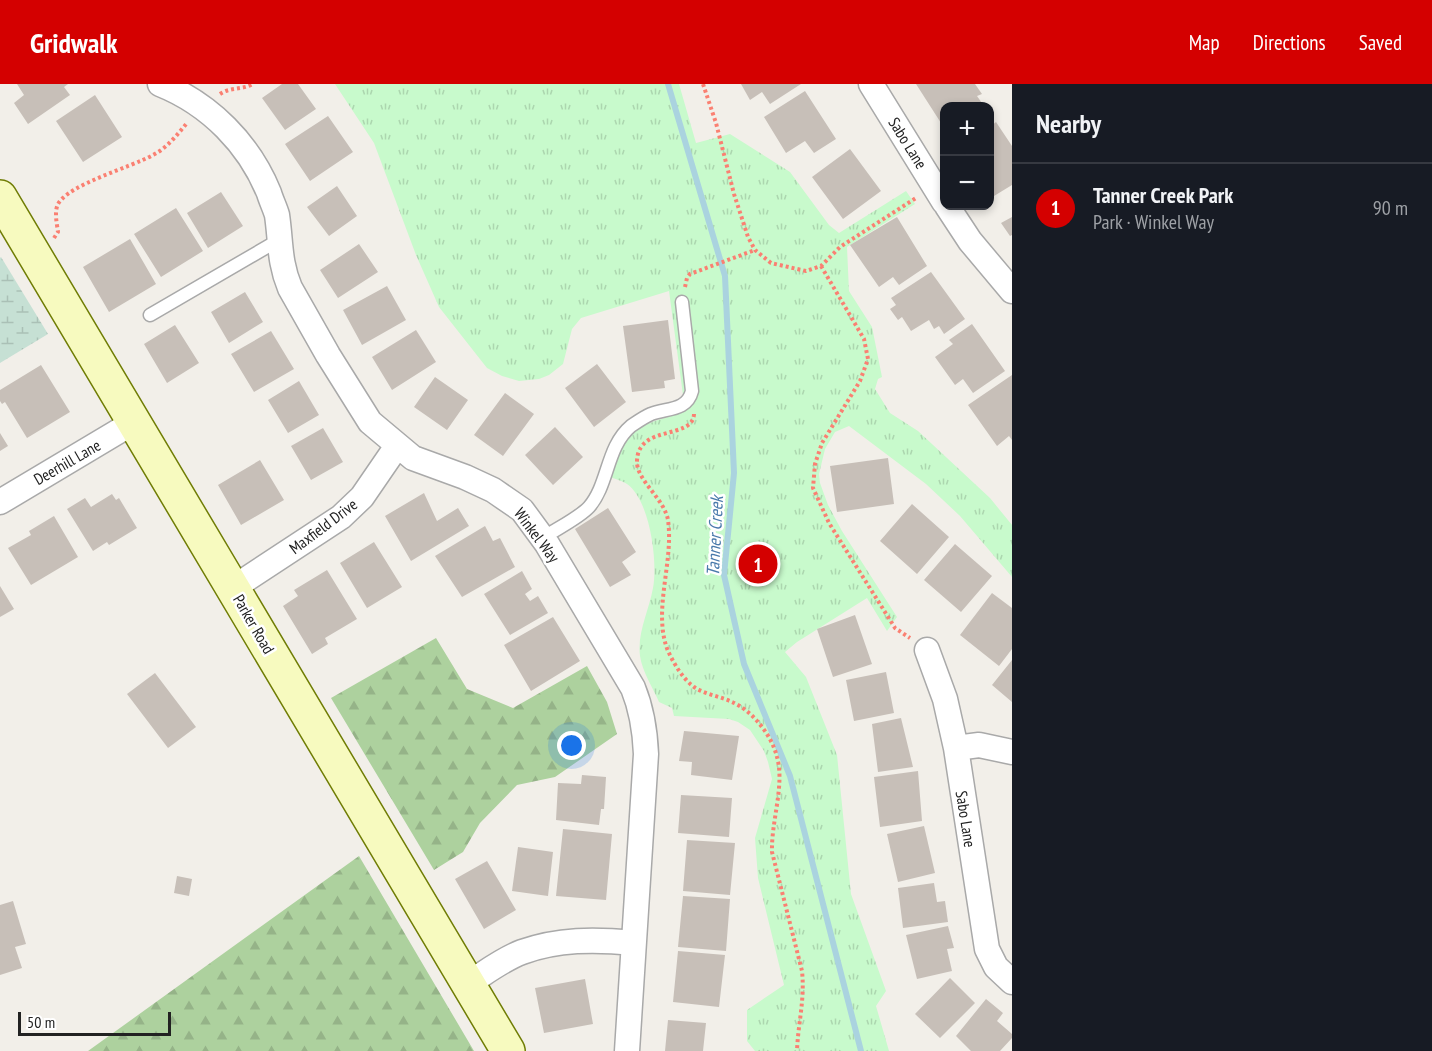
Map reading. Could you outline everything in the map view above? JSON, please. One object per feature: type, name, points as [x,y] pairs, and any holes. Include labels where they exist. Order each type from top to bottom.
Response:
[{"type":"street","name":"Winkel Way","points":[[160,84],[178,91],[195,102],[230,130],[261,175],[276,213],[282,269],[290,288],[364,415],[413,458],[467,478],[509,500],[522,510],[543,538],[633,688],[641,708],[646,754],[627,1051]]},
{"type":"street","name":"Sabo Lane","points":[[871,84],[940,195]]},
{"type":"street","name":"Parker Road","points":[[0,197],[508,1051]]},
{"type":"street","name":"Sabo Lane","points":[[950,210],[970,241],[1012,291]]},
{"type":"street","name":"Deerhill Lane","points":[[0,502],[134,422]]},
{"type":"street","name":"Maxfield Drive","points":[[233,588],[341,516],[362,497],[397,446]]},
{"type":"street","name":"Sabo Lane","points":[[927,650],[945,699],[956,748],[987,949],[996,967],[1012,982]]},
{"type":"street","points":[[956,748],[979,745],[1012,752]]},
{"type":"street","points":[[469,983],[520,952],[554,943],[592,939],[633,943]]},
{"type":"lane","points":[[150,315],[279,240]]},
{"type":"lane","points":[[543,538],[589,507],[599,489],[615,447],[624,433],[650,414],[684,405],[692,391],[682,302]]},
{"type":"path","points":[[222,92],[245,89],[253,84]]},
{"type":"path","points":[[703,84],[748,237],[755,250],[763,258],[782,267],[806,271],[821,266],[840,247],[940,199]]},
{"type":"path","points":[[54,238],[58,232],[57,205],[64,197],[96,178],[154,155],[168,145],[185,124]]},
{"type":"path","points":[[682,302],[686,294],[687,278],[712,265],[755,250]]},
{"type":"path","points":[[821,266],[864,339],[868,359],[860,381],[822,443],[815,464],[813,488],[829,523],[895,628],[927,650]]},
{"type":"path","points":[[692,391],[693,423],[688,427],[654,436],[640,449],[637,460],[638,470],[662,503],[667,517],[669,563],[661,619],[663,633],[668,650],[686,679],[703,692],[744,709],[765,732],[778,758],[779,787],[771,834],[772,852],[804,990],[797,1051]]},
{"type":"green space","points":[[335,84],[679,84],[696,143],[730,134],[790,172],[829,225],[839,233],[906,191],[915,204],[847,247],[849,291],[872,327],[882,377],[878,379],[875,389],[890,413],[918,431],[990,498],[1012,525],[1012,577],[960,516],[926,484],[849,426],[835,432],[825,449],[819,474],[820,483],[828,505],[842,531],[897,617],[887,631],[867,598],[785,652],[806,677],[837,755],[851,894],[886,991],[876,1006],[889,1051],[755,1051],[747,1041],[747,1010],[784,985],[758,878],[755,838],[772,779],[768,762],[764,751],[750,730],[738,722],[729,719],[674,716],[672,708],[659,702],[643,668],[640,656],[642,630],[654,577],[653,548],[647,517],[635,492],[625,483],[610,477],[623,445],[634,432],[650,423],[685,410],[669,291],[581,318],[572,329],[563,364],[549,375],[539,379],[519,381],[487,368],[439,307],[416,255],[374,143]]},
{"type":"green space","points":[[0,258],[48,334],[0,363]]},
{"type":"green space","points":[[436,638],[467,689],[513,708],[587,666],[607,702],[617,734],[555,777],[517,785],[480,823],[463,852],[434,870],[331,698]]},
{"type":"green space","points":[[359,856],[474,1051],[88,1051]]},
{"type":"building","points":[[17,84],[68,84],[64,87],[70,95],[28,124],[14,103],[24,95]]},
{"type":"building","points":[[282,84],[298,84],[316,109],[285,130],[262,98]]},
{"type":"building","points":[[741,84],[801,84],[770,104],[762,92],[750,100]]},
{"type":"building","points":[[916,84],[975,84],[982,94],[977,96],[981,102],[940,102],[940,121]]},
{"type":"building","points":[[805,91],[836,139],[814,153],[805,141],[786,153],[764,117]]},
{"type":"building","points":[[95,95],[122,137],[83,162],[56,121]]},
{"type":"building","points":[[328,116],[353,152],[310,181],[285,144]]},
{"type":"building","points":[[996,122],[1012,146],[1012,185],[994,196],[994,156],[994,124]]},
{"type":"building","points":[[850,149],[881,191],[843,219],[812,177]]},
{"type":"building","points":[[337,186],[357,216],[329,236],[307,207]]},
{"type":"building","points":[[221,192],[243,226],[208,248],[187,213]]},
{"type":"building","points":[[176,208],[203,251],[161,277],[134,234]]},
{"type":"building","points":[[897,217],[927,266],[899,285],[893,277],[879,287],[850,245]]},
{"type":"building","points":[[1012,217],[1012,235],[1010,236],[1001,223]]},
{"type":"building","points":[[130,239],[156,284],[109,312],[83,267]]},
{"type":"building","points":[[359,244],[378,272],[338,298],[320,270]]},
{"type":"building","points":[[931,272],[965,319],[944,334],[939,326],[934,329],[929,320],[911,331],[902,317],[898,320],[890,309],[896,305],[891,298]]},
{"type":"building","points":[[387,286],[406,320],[362,345],[343,310]]},
{"type":"building","points":[[245,292],[263,322],[229,343],[211,312]]},
{"type":"building","points":[[668,320],[675,379],[664,381],[665,388],[632,392],[623,326]]},
{"type":"building","points":[[972,324],[1005,371],[973,393],[963,379],[955,385],[935,357],[953,344],[949,340]]},
{"type":"building","points":[[175,325],[199,363],[167,383],[144,344]]},
{"type":"building","points":[[416,330],[436,362],[392,390],[372,357]]},
{"type":"building","points":[[271,331],[294,369],[254,392],[231,354]]},
{"type":"building","points":[[597,364],[626,402],[594,427],[565,388]]},
{"type":"building","points":[[41,365],[70,412],[27,438],[5,402],[2,404],[0,401],[0,390]]},
{"type":"building","points":[[1012,375],[1012,440],[1009,436],[997,446],[968,405]]},
{"type":"building","points":[[435,377],[468,400],[447,430],[414,407]]},
{"type":"building","points":[[299,381],[319,415],[288,433],[268,400]]},
{"type":"building","points":[[505,393],[534,414],[503,456],[474,435]]},
{"type":"building","points":[[555,427],[583,457],[553,485],[525,455]]},
{"type":"building","points":[[323,428],[343,462],[311,480],[291,446]]},
{"type":"building","points":[[0,433],[8,446],[0,451]]},
{"type":"building","points":[[888,458],[894,504],[837,512],[830,466]]},
{"type":"building","points":[[260,460],[284,500],[241,525],[218,485]]},
{"type":"building","points":[[424,493],[437,521],[458,508],[469,526],[411,561],[385,516]]},
{"type":"building","points":[[112,494],[116,500],[119,498],[137,528],[109,545],[107,542],[93,551],[67,509],[85,498],[91,507]]},
{"type":"building","points":[[912,504],[949,537],[917,574],[880,541]]},
{"type":"building","points":[[608,508],[636,552],[622,562],[631,575],[610,587],[575,529]]},
{"type":"building","points":[[54,516],[78,557],[31,585],[8,548],[31,535],[29,531]]},
{"type":"building","points":[[485,526],[493,541],[500,538],[515,567],[462,597],[435,556]]},
{"type":"building","points":[[374,542],[402,587],[367,608],[340,563]]},
{"type":"building","points":[[955,544],[992,576],[961,612],[924,580]]},
{"type":"building","points":[[327,570],[357,619],[325,638],[328,644],[312,654],[283,606],[298,596],[294,590]]},
{"type":"building","points":[[522,571],[532,589],[525,594],[530,601],[538,596],[548,613],[510,635],[484,594]]},
{"type":"building","points":[[0,586],[14,609],[0,617]]},
{"type":"building","points":[[992,593],[1012,608],[1012,649],[999,666],[960,635]]},
{"type":"building","points":[[855,615],[872,664],[833,677],[817,629]]},
{"type":"building","points":[[553,617],[580,661],[531,691],[504,645]]},
{"type":"building","points":[[1012,660],[1012,702],[992,685]]},
{"type":"building","points":[[886,672],[894,713],[854,721],[846,680]]},
{"type":"building","points":[[155,673],[196,727],[168,748],[127,694]]},
{"type":"building","points":[[901,718],[913,767],[878,772],[872,724]]},
{"type":"building","points":[[684,731],[739,736],[732,780],[691,775],[692,762],[679,761]]},
{"type":"building","points":[[918,771],[922,821],[880,827],[874,777]]},
{"type":"building","points":[[582,775],[606,777],[604,809],[601,809],[599,825],[556,820],[558,783],[581,784]]},
{"type":"building","points":[[681,795],[732,798],[729,837],[678,833]]},
{"type":"building","points":[[924,826],[935,873],[898,882],[887,834]]},
{"type":"building","points":[[563,829],[612,834],[606,900],[556,896]]},
{"type":"building","points":[[687,840],[735,843],[730,895],[683,891]]},
{"type":"building","points":[[518,847],[553,852],[548,896],[512,891]]},
{"type":"building","points":[[487,861],[516,910],[484,929],[455,879]]},
{"type":"building","points":[[177,876],[192,879],[189,896],[174,893]]},
{"type":"building","points":[[934,883],[937,902],[945,901],[948,922],[903,928],[898,888]]},
{"type":"building","points":[[683,896],[730,899],[726,951],[678,947]]},
{"type":"building","points":[[13,901],[26,944],[15,947],[22,968],[0,975],[0,905]]},
{"type":"building","points":[[948,926],[954,948],[947,949],[952,971],[917,979],[906,935]]},
{"type":"building","points":[[678,951],[725,955],[719,1007],[673,1002]]},
{"type":"building","points":[[950,978],[975,1003],[940,1038],[915,1014]]},
{"type":"building","points":[[585,979],[593,1024],[544,1033],[535,988]]},
{"type":"building","points":[[986,999],[1003,1013],[997,1021],[1012,1034],[1012,1038],[1000,1051],[971,1051],[956,1036]]},
{"type":"building","points":[[668,1020],[706,1023],[703,1051],[665,1051]]},
{"type":"waterway","name":"Tanner Creek","points":[[668,84],[725,276],[734,473],[724,575],[744,664],[790,776],[861,1051]]},
{"type":"place","name":"Tanner Creek Park","points":[[758,564]]}]
